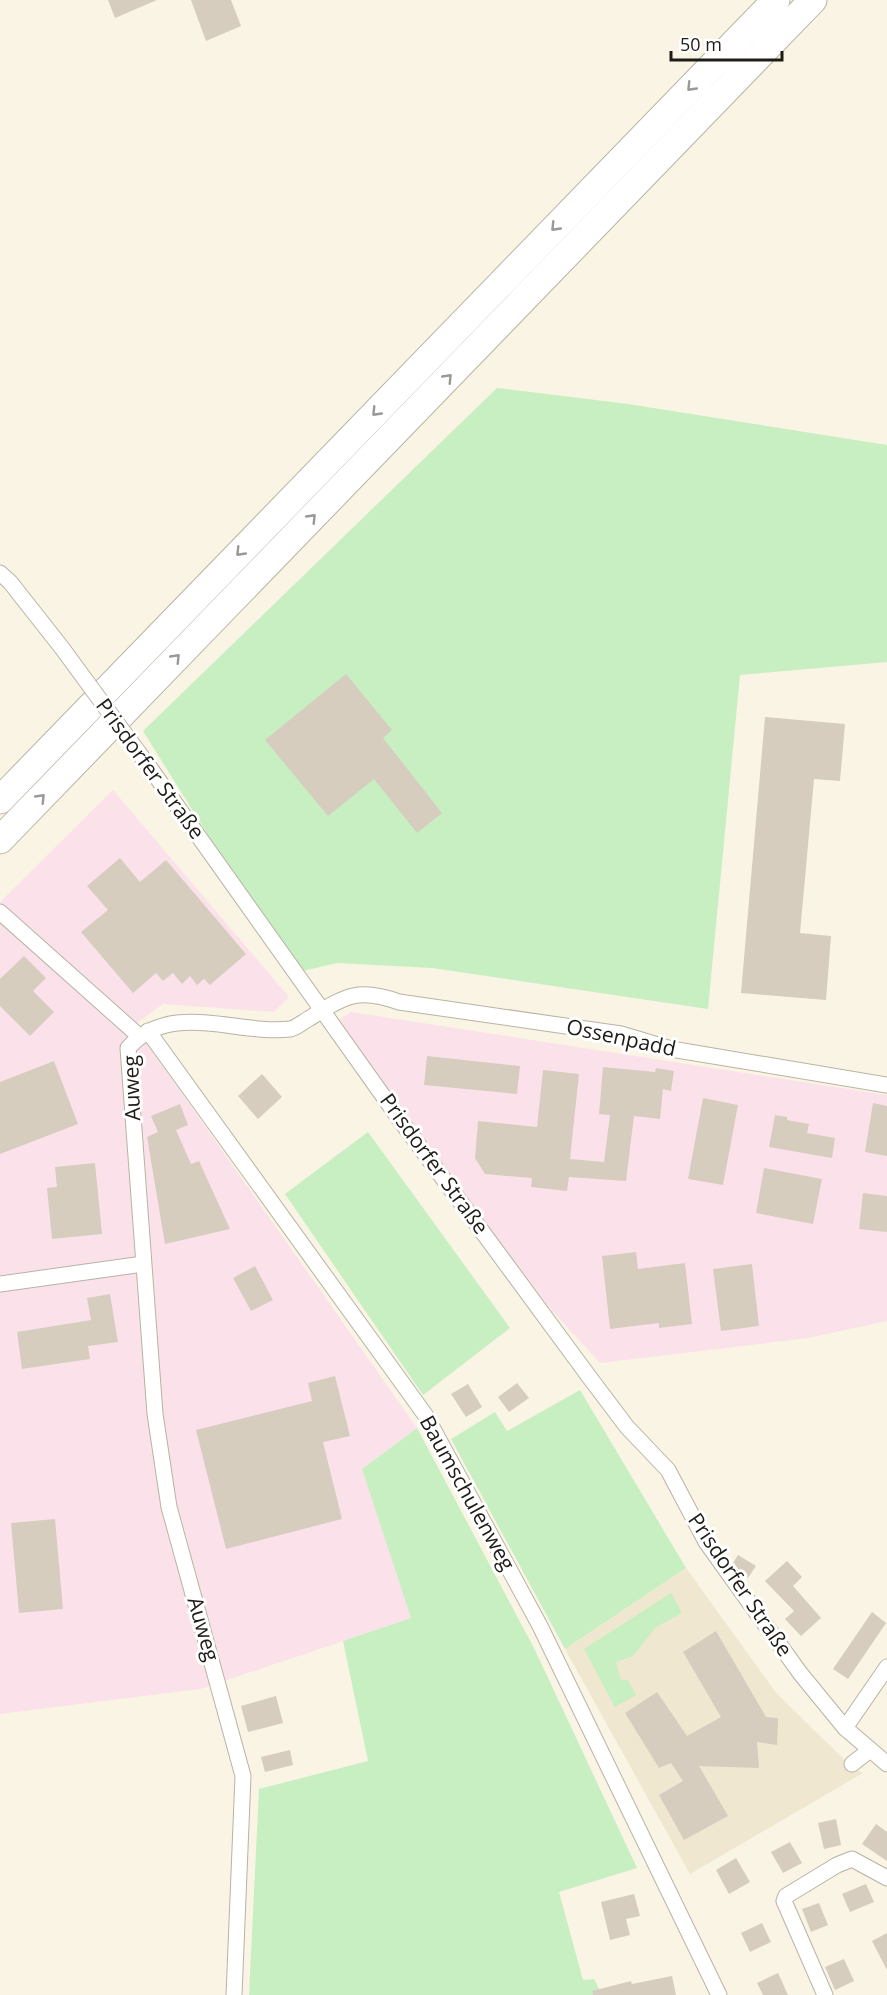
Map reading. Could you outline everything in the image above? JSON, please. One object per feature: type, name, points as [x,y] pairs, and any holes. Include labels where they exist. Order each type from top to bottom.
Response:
[{"type":"highway","points":[[0,800],[776,0]]},
{"type":"highway","points":[[0,840],[813,0]]},
{"type":"street","name":"Prisdorfer Straße","points":[[0,573],[10,582],[62,648],[627,1428],[668,1470],[706,1542],[800,1673],[845,1728],[887,1764]]},
{"type":"street","name":"Baumschulenweg","points":[[0,912],[143,1034],[426,1416],[540,1626],[719,1995]]},
{"type":"street","name":"Ossenpadd","points":[[323,1010],[337,1000],[365,992],[399,1002],[621,1034],[671,1049],[887,1085]]},
{"type":"street","name":"Auweg","points":[[234,1995],[243,1776],[169,1508],[155,1414],[128,1048],[143,1034],[169,1022],[292,1029],[323,1010]]},
{"type":"street","points":[[0,1284],[143,1264]]},
{"type":"street","points":[[845,1728],[887,1667]]},
{"type":"street","points":[[852,1764],[870,1750]]},
{"type":"street","points":[[825,1995],[784,1901],[786,1896],[852,1858],[887,1878]]},
{"type":"shaded area","points":[[113,790],[289,997],[274,1012],[163,1004],[134,1025],[417,1428],[362,1469],[412,1618],[200,1689],[0,1714],[0,902]]},
{"type":"shaded area","points":[[351,1012],[887,1095],[887,1321],[809,1338],[600,1363],[506,1260],[330,1026]]},
{"type":"shaded area","points":[[686,1568],[777,1694],[853,1768],[863,1773],[690,1874],[565,1649]]},
{"type":"green space","points":[[497,388],[628,404],[887,445],[887,662],[740,675],[708,1009],[432,968],[337,963],[294,973],[143,731]]},
{"type":"green space","points":[[368,1132],[510,1328],[423,1395],[285,1194]]},
{"type":"green space","points":[[580,1390],[686,1568],[565,1649],[451,1439],[495,1412],[507,1431]]},
{"type":"green space","points":[[417,1428],[535,1650],[637,1868],[559,1892],[583,1980],[594,1979],[602,1995],[249,1995],[259,1789],[368,1761],[343,1641],[411,1618],[362,1469]]},
{"type":"green space","points":[[671,1593],[682,1613],[656,1627],[633,1656],[616,1662],[621,1680],[628,1680],[636,1695],[615,1707],[584,1649]]},
{"type":"building","points":[[108,0],[157,0],[115,18]]},
{"type":"building","points":[[191,0],[231,0],[241,26],[206,41]]},
{"type":"building","points":[[346,674],[392,730],[383,738],[442,813],[417,833],[374,779],[328,816],[265,740]]},
{"type":"building","points":[[765,717],[845,724],[840,781],[814,779],[800,933],[831,936],[826,1000],[741,993]]},
{"type":"building","points":[[120,858],[140,882],[166,860],[246,954],[210,985],[204,979],[197,985],[190,976],[182,984],[173,973],[163,981],[156,973],[133,993],[81,932],[108,910],[87,886]]},
{"type":"building","points":[[24,956],[46,978],[33,991],[54,1012],[30,1036],[0,1006],[0,979]]},
{"type":"building","points":[[427,1056],[520,1066],[517,1094],[424,1085]]},
{"type":"building","points":[[54,1061],[78,1124],[0,1154],[0,1082]]},
{"type":"building","points":[[603,1067],[655,1072],[656,1068],[674,1071],[671,1091],[663,1089],[660,1119],[634,1116],[626,1181],[569,1177],[567,1191],[531,1187],[532,1178],[485,1174],[475,1158],[478,1121],[537,1127],[543,1070],[579,1074],[570,1159],[604,1162],[610,1115],[599,1114]]},
{"type":"building","points":[[262,1074],[282,1097],[258,1119],[238,1096]]},
{"type":"building","points":[[703,1098],[738,1105],[723,1185],[688,1179]]},
{"type":"building","points":[[873,1103],[887,1106],[887,1156],[865,1152]]},
{"type":"building","points":[[180,1104],[188,1125],[176,1130],[191,1164],[199,1161],[230,1229],[165,1244],[147,1137],[158,1132],[151,1116]]},
{"type":"building","points":[[775,1115],[809,1124],[807,1133],[835,1138],[832,1158],[769,1147]]},
{"type":"building","points":[[95,1163],[102,1234],[52,1239],[47,1188],[57,1187],[55,1167]]},
{"type":"building","points":[[764,1168],[822,1179],[813,1224],[756,1213]]},
{"type":"building","points":[[863,1193],[887,1196],[887,1232],[859,1229]]},
{"type":"building","points":[[636,1252],[638,1269],[685,1263],[692,1324],[659,1328],[659,1323],[610,1329],[602,1256]]},
{"type":"building","points":[[752,1264],[759,1326],[721,1331],[713,1269]]},
{"type":"building","points":[[255,1266],[273,1300],[251,1311],[233,1278]]},
{"type":"building","points":[[110,1294],[118,1342],[88,1346],[90,1359],[22,1369],[17,1332],[91,1320],[87,1298]]},
{"type":"building","points":[[335,1376],[350,1436],[323,1442],[342,1519],[226,1549],[196,1430],[312,1401],[308,1383]]},
{"type":"building","points":[[517,1383],[529,1398],[509,1412],[498,1397]]},
{"type":"building","points":[[468,1384],[482,1407],[466,1417],[451,1394]]},
{"type":"building","points":[[55,1519],[63,1609],[19,1613],[11,1523]]},
{"type":"building","points":[[738,1555],[756,1566],[748,1578],[733,1563]]},
{"type":"building","points":[[787,1561],[802,1577],[793,1586],[821,1618],[801,1636],[785,1619],[794,1611],[765,1581]]},
{"type":"building","points":[[872,1612],[886,1623],[848,1679],[833,1669]]},
{"type":"building","points":[[716,1631],[766,1717],[778,1718],[777,1745],[757,1742],[759,1768],[699,1766],[728,1816],[684,1840],[659,1795],[683,1781],[671,1763],[659,1768],[625,1713],[657,1692],[687,1736],[721,1717],[683,1652]]},
{"type":"building","points":[[276,1696],[283,1723],[248,1732],[241,1706]]},
{"type":"building","points":[[290,1750],[293,1765],[265,1772],[261,1757]]},
{"type":"building","points":[[836,1819],[841,1845],[824,1849],[818,1823]]},
{"type":"building","points":[[876,1824],[887,1832],[887,1861],[862,1844]]},
{"type":"building","points":[[790,1842],[802,1863],[783,1873],[771,1852]]},
{"type":"building","points":[[736,1858],[750,1882],[729,1894],[716,1870]]},
{"type":"building","points":[[866,1884],[874,1902],[850,1912],[842,1894]]},
{"type":"building","points":[[634,1894],[640,1916],[626,1919],[630,1935],[610,1940],[601,1902]]},
{"type":"building","points":[[819,1903],[828,1925],[811,1932],[802,1909]]},
{"type":"building","points":[[762,1923],[771,1942],[750,1952],[741,1933]]},
{"type":"building","points":[[887,1933],[887,1970],[872,1941]]},
{"type":"building","points":[[844,1959],[854,1981],[835,1990],[825,1967]]},
{"type":"building","points":[[778,1973],[788,1995],[763,1995],[757,1983]]},
{"type":"building","points":[[672,1976],[676,1995],[593,1995],[592,1991],[631,1981],[632,1984]]}]
